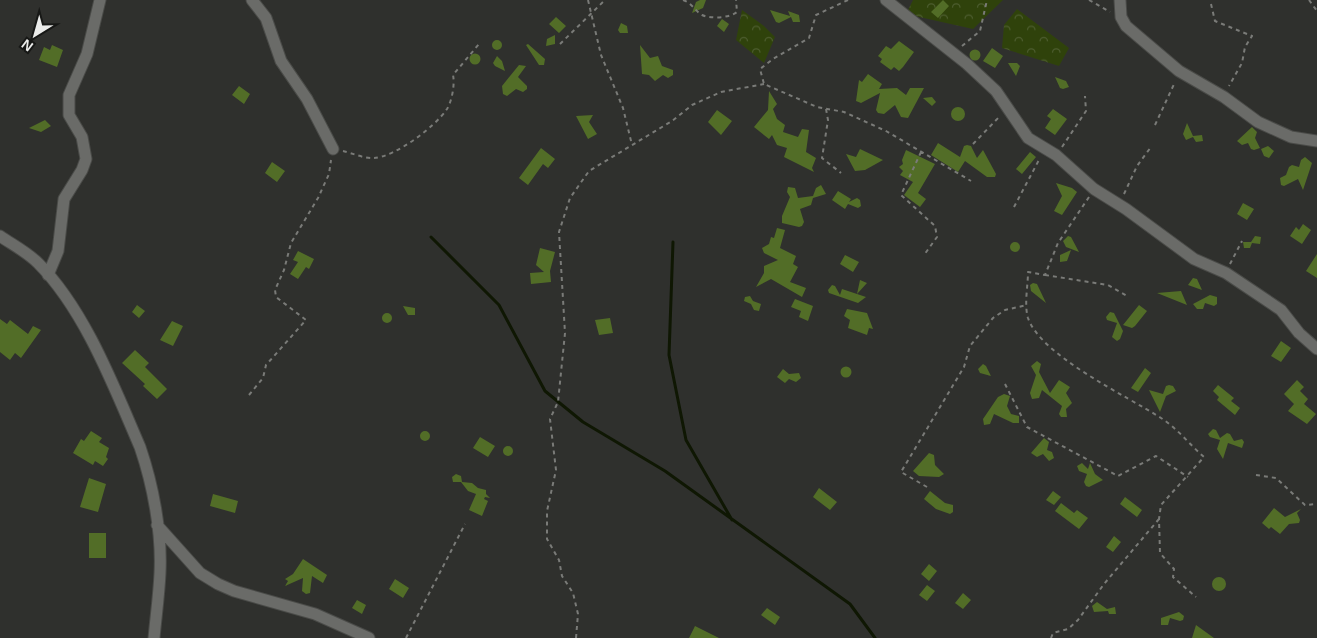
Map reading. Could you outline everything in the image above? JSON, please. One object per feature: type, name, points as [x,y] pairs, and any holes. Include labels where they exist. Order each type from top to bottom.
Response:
[{"type":"street","points":[[48,275],[58,251],[64,199],[82,170],[86,159],[82,136],[69,115],[69,94],[87,54],[100,0]]},
{"type":"street","points":[[252,0],[266,18],[281,61],[307,99],[333,149]]},
{"type":"street","points":[[886,0],[996,91],[1028,138],[1056,155],[1094,189],[1126,209],[1194,259],[1226,273],[1281,310],[1304,338],[1317,348]]},
{"type":"street","points":[[1120,0],[1121,18],[1126,26],[1179,71],[1276,132],[1291,137],[1317,141]]},
{"type":"street","points":[[0,236],[28,255],[48,275],[84,325],[125,412],[146,465],[157,525],[160,571],[154,638]]},
{"type":"street","points":[[157,525],[200,573],[218,584],[234,591],[315,614],[369,638]]},
{"type":"path","points":[[588,0],[601,55],[623,108],[632,145]]},
{"type":"path","points":[[560,44],[592,15],[605,0]]},
{"type":"path","points":[[683,0],[702,15],[732,16],[738,12],[736,0]]},
{"type":"path","points":[[764,84],[760,69],[772,59],[809,38],[816,15],[848,0]]},
{"type":"path","points":[[952,54],[980,31],[987,0]]},
{"type":"path","points":[[1089,0],[1121,18]]},
{"type":"path","points":[[1309,0],[1317,11]]},
{"type":"path","points":[[1211,4],[1215,21],[1252,36],[1245,47],[1242,62],[1224,98]]},
{"type":"path","points":[[250,395],[263,378],[266,365],[306,320],[276,297],[275,290],[284,270],[291,243],[318,198],[329,174],[333,149],[373,158],[396,152],[421,134],[447,109],[454,82],[453,76],[478,44]]},
{"type":"path","points":[[1155,125],[1179,71]]},
{"type":"path","points":[[576,638],[578,614],[572,593],[562,576],[559,560],[547,539],[547,511],[556,470],[550,419],[558,402],[565,333],[559,232],[570,198],[589,171],[711,96],[721,92],[764,84],[826,109],[844,112],[886,131],[971,181]]},
{"type":"path","points":[[1056,155],[1086,111],[1085,96]]},
{"type":"path","points":[[973,144],[1007,108]]},
{"type":"path","points":[[826,109],[828,120],[822,158],[841,173]]},
{"type":"path","points":[[1126,209],[1124,191],[1137,166],[1151,147]]},
{"type":"path","points":[[1014,206],[1044,149]]},
{"type":"path","points":[[921,152],[900,195],[935,226],[937,237],[924,254]]},
{"type":"path","points":[[1045,275],[1058,243],[1094,189]]},
{"type":"path","points":[[1226,273],[1242,241]]},
{"type":"path","points":[[1129,298],[1108,285],[1028,272],[1027,316],[1047,344],[1078,367],[1163,419],[1204,458],[1162,505],[1159,519],[1160,554],[1174,569],[1173,578],[1196,597]]},
{"type":"path","points":[[926,486],[901,472],[964,368],[970,346],[993,318],[1005,310],[1028,305]]},
{"type":"path","points":[[1005,384],[1027,427],[1118,476],[1156,456],[1188,477]]},
{"type":"path","points":[[1256,475],[1276,478],[1305,505],[1317,504]]},
{"type":"path","points":[[1051,638],[1053,633],[1068,629],[1078,620],[1104,584],[1159,519]]},
{"type":"path","points":[[406,638],[465,524]]},
{"type":"green space","points":[[913,0],[1003,0],[973,29],[906,14]]},
{"type":"green space","points":[[1017,9],[1069,48],[1059,66],[1002,48],[1004,25]]},
{"type":"green space","points":[[742,10],[764,26],[775,37],[764,63],[736,40]]},
{"type":"building","points":[[706,0],[703,8],[692,13],[696,2]]},
{"type":"building","points":[[943,0],[949,6],[938,18],[931,12]]},
{"type":"building","points":[[770,10],[790,16],[788,11],[799,15],[800,22],[793,22],[791,17],[779,23],[776,22]]},
{"type":"building","points":[[556,17],[566,26],[559,33],[549,24]]},
{"type":"building","points":[[722,19],[729,24],[724,32],[717,26]]},
{"type":"building","points":[[621,23],[627,26],[628,33],[620,33],[618,30]]},
{"type":"building","points":[[555,35],[555,44],[546,46],[547,39]]},
{"type":"building","points":[[495,40],[499,40],[502,45],[501,49],[495,50],[492,47],[492,43]]},
{"type":"building","points":[[899,41],[914,52],[899,71],[894,67],[891,70],[880,62],[882,59],[878,56],[886,46],[891,49]]},
{"type":"building","points":[[528,44],[545,59],[544,65],[539,65],[526,45]]},
{"type":"building","points":[[52,45],[63,50],[57,67],[39,60],[44,47],[50,50]]},
{"type":"building","points":[[640,45],[650,58],[658,56],[662,66],[673,70],[673,75],[668,78],[663,75],[655,81],[649,75],[642,74]]},
{"type":"building","points":[[992,48],[1003,56],[995,68],[983,61]]},
{"type":"building","points":[[975,49],[981,55],[975,61],[969,55]]},
{"type":"building","points":[[475,53],[481,59],[475,65],[469,59]]},
{"type":"building","points":[[497,56],[502,61],[505,71],[493,63]]},
{"type":"building","points":[[1008,63],[1017,63],[1020,66],[1016,76]]},
{"type":"building","points":[[519,65],[526,66],[518,77],[527,86],[527,89],[523,92],[516,89],[507,96],[503,94],[502,86]]},
{"type":"building","points":[[868,74],[882,84],[879,89],[897,88],[906,95],[910,88],[924,88],[908,118],[901,117],[895,105],[884,114],[878,113],[876,110],[880,93],[861,103],[856,101],[859,80],[862,82]]},
{"type":"building","points":[[1055,77],[1066,81],[1069,87],[1060,88]]},
{"type":"building","points":[[239,86],[250,94],[244,104],[232,95]]},
{"type":"building","points":[[769,91],[777,104],[773,109],[777,119],[785,125],[783,132],[798,137],[802,129],[809,130],[806,152],[816,158],[812,168],[814,172],[784,157],[787,148],[777,145],[772,135],[769,139],[754,127],[768,110]]},
{"type":"building","points":[[932,97],[936,102],[932,106],[923,98]]},
{"type":"building","points":[[958,107],[963,109],[965,114],[963,119],[958,121],[953,119],[951,114],[953,109]]},
{"type":"building","points":[[1053,109],[1067,119],[1055,135],[1045,128],[1051,119],[1047,116]]},
{"type":"building","points":[[717,110],[732,121],[721,135],[708,122]]},
{"type":"building","points":[[593,115],[589,122],[597,134],[588,139],[576,116]]},
{"type":"building","points":[[45,120],[51,126],[41,132],[29,128]]},
{"type":"building","points":[[1187,123],[1193,136],[1202,135],[1203,141],[1196,142],[1193,137],[1186,140],[1183,134]]},
{"type":"building","points":[[1252,127],[1257,132],[1255,138],[1260,148],[1254,150],[1251,149],[1248,143],[1242,145],[1237,141]]},
{"type":"building","points":[[938,143],[960,157],[964,146],[967,145],[971,146],[977,158],[983,150],[996,174],[995,177],[987,177],[965,161],[958,172],[931,155]]},
{"type":"building","points":[[1268,146],[1274,151],[1269,158],[1264,156],[1261,149]]},
{"type":"building","points":[[541,148],[555,159],[548,168],[543,164],[528,185],[519,178]]},
{"type":"building","points":[[860,149],[883,160],[865,170],[855,171],[846,154],[856,157]]},
{"type":"building","points":[[906,150],[935,164],[918,193],[926,199],[920,207],[904,195],[913,182],[900,175],[903,171],[899,167],[903,164],[902,160]]},
{"type":"building","points":[[1030,152],[1036,157],[1022,174],[1016,169]]},
{"type":"building","points":[[1305,157],[1312,163],[1303,190],[1298,179],[1284,186],[1281,185],[1280,178],[1286,175],[1289,167],[1292,165],[1299,167],[1301,160]]},
{"type":"building","points":[[272,162],[285,171],[277,182],[265,173]]},
{"type":"building","points":[[1056,183],[1072,188],[1077,192],[1062,215],[1054,211],[1062,196]]},
{"type":"building","points":[[821,185],[826,194],[813,198],[811,205],[800,209],[804,222],[802,226],[782,223],[782,216],[790,197],[787,192],[788,187],[795,188],[798,198],[813,196],[816,188]]},
{"type":"building","points":[[838,191],[851,199],[849,202],[857,198],[860,200],[861,206],[858,208],[848,204],[845,209],[832,200]]},
{"type":"building","points":[[1243,203],[1254,209],[1247,220],[1237,214]]},
{"type":"building","points":[[1303,224],[1311,230],[1302,244],[1290,236],[1296,227],[1299,230]]},
{"type":"building","points":[[777,228],[785,230],[780,248],[796,256],[793,264],[798,267],[790,282],[806,288],[802,297],[771,279],[756,287],[764,273],[764,266],[778,260],[764,253],[762,248],[769,244],[771,237],[774,238]]},
{"type":"building","points":[[1068,236],[1071,237],[1079,252],[1066,247],[1063,241]]},
{"type":"building","points":[[1255,236],[1261,237],[1260,244],[1252,243],[1250,248],[1244,248],[1243,242],[1251,242]]},
{"type":"building","points":[[1013,242],[1017,242],[1020,247],[1019,251],[1013,252],[1010,249],[1010,245]]},
{"type":"building","points":[[540,248],[555,252],[550,271],[551,282],[531,284],[530,273],[544,272],[536,265]]},
{"type":"building","points":[[1071,250],[1067,261],[1060,262],[1060,255]]},
{"type":"building","points":[[298,251],[314,259],[309,269],[306,267],[298,279],[290,274],[298,262],[293,260]]},
{"type":"building","points":[[1317,254],[1317,278],[1306,271]]},
{"type":"building","points":[[845,255],[859,262],[853,272],[840,264]]},
{"type":"building","points":[[1193,278],[1197,279],[1202,290],[1188,285]]},
{"type":"building","points":[[860,280],[867,283],[857,294]]},
{"type":"building","points":[[1033,283],[1037,284],[1046,303],[1031,291],[1030,285]]},
{"type":"building","points":[[832,285],[835,286],[840,295],[842,289],[866,297],[858,303],[829,293],[828,290]]},
{"type":"building","points":[[1181,291],[1187,305],[1157,293]]},
{"type":"building","points":[[1210,295],[1217,297],[1217,304],[1214,306],[1205,303],[1203,309],[1197,309],[1193,304]]},
{"type":"building","points":[[750,296],[753,301],[761,304],[759,311],[754,310],[751,304],[744,301],[745,297]]},
{"type":"building","points":[[795,299],[813,306],[808,321],[799,317],[801,311],[791,307]]},
{"type":"building","points":[[137,305],[145,311],[139,318],[132,312]]},
{"type":"building","points":[[1139,305],[1147,311],[1132,328],[1123,325]]},
{"type":"building","points":[[403,306],[415,308],[415,315],[408,315]]},
{"type":"building","points":[[847,309],[867,313],[873,329],[869,328],[867,335],[848,328],[850,320],[844,316]]},
{"type":"building","points":[[1110,312],[1114,313],[1123,331],[1120,339],[1117,341],[1112,337],[1117,323],[1107,320],[1106,317]]},
{"type":"building","points":[[385,313],[389,313],[392,318],[391,322],[385,323],[382,320],[382,316]]},
{"type":"building","points":[[610,318],[613,333],[599,335],[595,320]]},
{"type":"building","points":[[0,319],[7,324],[10,320],[28,334],[33,326],[41,330],[21,358],[15,353],[10,360],[0,352]]},
{"type":"building","points":[[172,321],[183,326],[173,346],[160,340]]},
{"type":"building","points":[[1281,341],[1291,348],[1281,362],[1271,356]]},
{"type":"building","points":[[135,350],[149,363],[145,367],[167,389],[157,399],[143,386],[145,384],[122,363]]},
{"type":"building","points":[[1037,361],[1041,364],[1039,372],[1050,393],[1059,380],[1070,387],[1066,393],[1072,403],[1066,409],[1067,417],[1061,417],[1059,414],[1062,406],[1042,390],[1039,398],[1032,399],[1030,393],[1036,375],[1031,366]]},
{"type":"building","points":[[983,364],[991,376],[980,373],[978,369]]},
{"type":"building","points":[[844,367],[848,367],[851,372],[850,376],[844,377],[841,374],[841,370]]},
{"type":"building","points":[[1145,368],[1151,373],[1138,392],[1131,388]]},
{"type":"building","points":[[783,369],[789,374],[799,373],[801,378],[796,382],[789,379],[785,383],[777,377]]},
{"type":"building","points":[[1297,380],[1304,387],[1300,391],[1308,399],[1304,404],[1316,414],[1307,424],[1288,411],[1294,404],[1284,394]]},
{"type":"building","points":[[1218,385],[1234,398],[1231,401],[1240,408],[1235,415],[1217,400],[1219,397],[1213,391]]},
{"type":"building","points":[[1166,386],[1173,386],[1176,391],[1166,396],[1160,412],[1149,390],[1163,394]]},
{"type":"building","points":[[1004,394],[1010,396],[1007,406],[1011,414],[1019,416],[1019,423],[1013,423],[994,414],[990,424],[984,425],[983,419],[998,397]]},
{"type":"building","points":[[1213,429],[1216,430],[1220,438],[1227,433],[1230,434],[1234,441],[1242,439],[1244,442],[1242,448],[1228,443],[1223,459],[1217,449],[1220,440],[1210,437],[1208,434]]},
{"type":"building","points":[[91,431],[102,438],[99,442],[109,448],[106,457],[108,459],[103,466],[95,461],[93,465],[73,453],[81,439],[84,441]]},
{"type":"building","points":[[423,431],[427,431],[430,436],[429,440],[423,441],[420,438],[420,434]]},
{"type":"building","points":[[480,437],[495,446],[488,457],[473,448]]},
{"type":"building","points":[[1044,438],[1049,442],[1047,450],[1052,452],[1054,458],[1049,461],[1043,454],[1037,457],[1031,453]]},
{"type":"building","points":[[506,446],[510,446],[513,451],[512,455],[506,456],[503,453],[503,449]]},
{"type":"building","points":[[929,453],[934,455],[935,465],[944,474],[939,477],[919,476],[913,471]]},
{"type":"building","points":[[1082,463],[1088,469],[1090,463],[1095,474],[1103,480],[1089,487],[1086,486],[1084,482],[1087,474],[1079,471],[1077,466]]},
{"type":"building","points":[[456,474],[461,476],[462,482],[472,483],[478,488],[486,490],[486,494],[490,498],[485,497],[484,499],[488,501],[482,516],[469,510],[476,494],[468,491],[461,482],[453,482],[452,477]]},
{"type":"building","points":[[89,478],[106,484],[98,512],[80,507]]},
{"type":"building","points":[[819,488],[837,502],[830,510],[813,497]]},
{"type":"building","points":[[930,491],[945,503],[953,505],[953,512],[950,514],[936,509],[924,499]]},
{"type":"building","points":[[1053,491],[1061,497],[1054,505],[1046,500]]},
{"type":"building","points":[[213,494],[238,501],[235,513],[210,506]]},
{"type":"building","points":[[1125,497],[1142,510],[1137,517],[1120,504]]},
{"type":"building","points":[[1061,503],[1074,513],[1077,510],[1088,518],[1079,529],[1055,511]]},
{"type":"building","points":[[1274,508],[1285,517],[1301,509],[1297,513],[1300,520],[1299,523],[1289,524],[1280,534],[1271,527],[1269,529],[1262,523]]},
{"type":"building","points":[[89,533],[106,533],[106,558],[89,558]]},
{"type":"building","points":[[1114,536],[1121,542],[1113,552],[1106,547]]},
{"type":"building","points":[[303,559],[327,575],[323,583],[312,576],[310,593],[306,594],[302,591],[303,578],[285,586],[288,581],[285,579],[293,574]]},
{"type":"building","points":[[929,564],[937,571],[929,581],[921,574]]},
{"type":"building","points":[[1219,577],[1224,579],[1226,584],[1224,589],[1219,591],[1214,589],[1212,584],[1214,579]]},
{"type":"building","points":[[395,579],[409,588],[403,598],[389,589]]},
{"type":"building","points":[[927,585],[935,591],[927,601],[919,595]]},
{"type":"building","points":[[963,593],[971,600],[963,609],[955,603]]},
{"type":"building","points":[[357,600],[366,605],[362,614],[352,608]]},
{"type":"building","points":[[1097,602],[1107,609],[1115,607],[1116,614],[1109,614],[1108,611],[1094,612],[1092,606]]},
{"type":"building","points":[[767,608],[780,617],[775,625],[761,615]]},
{"type":"building","points":[[1179,612],[1184,616],[1183,620],[1170,618],[1168,625],[1161,625],[1161,618]]},
{"type":"building","points":[[1196,625],[1214,638],[1192,638]]},
{"type":"building","points":[[695,626],[719,638],[689,638]]},
{"type":"waterway","points":[[431,237],[499,305],[545,391],[583,422],[665,471],[850,604],[875,638]]},
{"type":"waterway","points":[[673,242],[669,355],[686,440],[732,520]]}]
